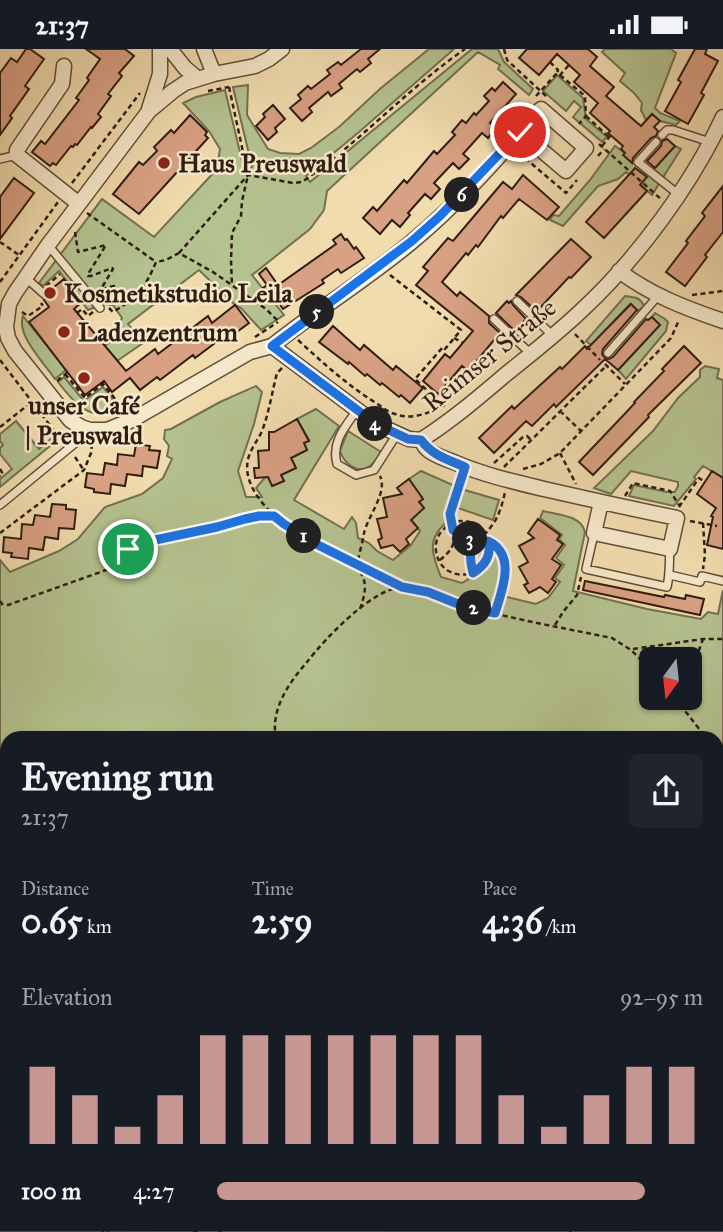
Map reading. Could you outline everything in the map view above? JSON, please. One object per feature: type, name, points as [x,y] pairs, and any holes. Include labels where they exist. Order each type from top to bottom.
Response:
[{"type":"street","points":[[149,111],[160,74],[160,49]]},
{"type":"street","points":[[170,49],[197,78]]},
{"type":"street","points":[[204,49],[214,74]]},
{"type":"street","points":[[282,49],[255,66],[197,78],[173,91],[149,111],[79,204],[52,249],[25,277],[9,304],[6,327],[15,351],[69,420],[81,427],[107,430],[132,421],[250,352],[272,346],[412,241],[440,216],[541,109],[586,148],[566,171],[520,132]]},
{"type":"street","points":[[64,66],[62,84],[17,149],[17,155],[79,204]]},
{"type":"street","name":"Reimser Straße","points":[[272,346],[376,424],[408,439],[421,440],[455,417],[553,336],[619,271],[669,207],[716,138],[723,117]]},
{"type":"street","points":[[619,271],[658,296],[723,321]]},
{"type":"street","points":[[421,440],[428,450],[435,454],[500,478],[677,518],[670,549],[594,533],[601,502]]},
{"type":"lane","points":[[662,135],[667,130],[673,130],[716,138]]},
{"type":"lane","points":[[656,142],[638,162],[678,194]]},
{"type":"lane","points":[[0,159],[17,155]]},
{"type":"lane","points":[[52,249],[100,308]]},
{"type":"lane","points":[[25,277],[44,295]]},
{"type":"lane","points":[[608,353],[658,296]]},
{"type":"lane","points":[[517,301],[553,336]]},
{"type":"lane","points":[[494,319],[531,354]]},
{"type":"lane","points":[[357,410],[338,439],[335,449],[337,464],[356,475],[374,470],[397,434]]},
{"type":"lane","points":[[0,505],[90,430]]},
{"type":"lane","points":[[594,533],[586,569],[667,587],[670,549]]},
{"type":"lane","points":[[670,575],[700,582],[702,576],[723,581]]},
{"type":"path","points":[[248,175],[293,183],[302,182],[466,49]]},
{"type":"path","points":[[504,49],[507,60],[536,87]]},
{"type":"path","points":[[550,62],[558,69],[559,74],[585,95],[586,116],[578,125]]},
{"type":"path","points":[[533,99],[569,65]]},
{"type":"path","points":[[206,91],[229,86],[248,175],[241,216],[232,233],[232,286]]},
{"type":"path","points":[[0,282],[139,94]]},
{"type":"path","points":[[586,116],[610,136],[601,147]]},
{"type":"path","points":[[607,152],[669,207]]},
{"type":"path","points":[[513,157],[518,155]]},
{"type":"path","points":[[81,220],[87,212],[156,262],[166,260],[179,253],[248,175]]},
{"type":"path","points":[[52,249],[75,228],[78,252],[106,245],[88,276],[112,268],[101,289],[114,286],[106,299],[107,308],[113,312],[141,292],[156,262]]},
{"type":"path","points":[[0,242],[19,255]]},
{"type":"path","points":[[179,253],[214,272],[266,309],[278,322],[248,340]]},
{"type":"path","points":[[390,275],[461,330],[415,379],[455,417]]},
{"type":"path","points":[[500,478],[541,464],[560,453],[671,338],[693,294],[723,291]]},
{"type":"path","points":[[77,313],[82,309],[88,316],[100,308]]},
{"type":"path","points":[[18,320],[20,311],[28,316]]},
{"type":"path","points":[[565,325],[626,385]]},
{"type":"path","points":[[289,332],[339,377],[396,415],[420,416],[442,404]]},
{"type":"path","points":[[454,338],[463,343]]},
{"type":"path","points":[[0,360],[84,470]]},
{"type":"path","points":[[473,573],[470,552],[475,542],[496,520],[503,499],[500,478],[531,440],[606,366]]},
{"type":"path","points":[[277,373],[261,433],[247,465],[253,490],[274,516],[302,535],[402,587],[428,592],[463,606],[612,638],[639,658]]},
{"type":"path","points":[[65,374],[85,398],[103,384],[124,410],[117,413]]},
{"type":"path","points":[[0,427],[17,417],[46,391]]},
{"type":"path","points":[[559,411],[582,432]]},
{"type":"path","points":[[0,533],[84,470],[91,453],[90,430]]},
{"type":"path","points":[[503,454],[523,437],[527,436],[531,440]]},
{"type":"path","points":[[560,453],[582,498]]},
{"type":"path","points":[[439,561],[447,555],[453,544],[450,514],[465,467]]},
{"type":"path","points":[[0,469],[3,474],[0,476]]},
{"type":"path","points":[[621,506],[633,482],[670,491],[679,505],[699,478],[705,482]]},
{"type":"path","points":[[360,609],[366,588],[358,566],[366,523],[383,485]]},
{"type":"path","points":[[1,603],[8,605],[109,569],[128,549],[155,540],[259,516],[274,516]]},
{"type":"path","points":[[485,533],[474,523],[451,523],[438,536],[436,555],[446,570],[464,575],[481,568],[489,555],[488,541],[494,544],[506,567],[495,613]]},
{"type":"path","points":[[702,576],[705,555],[703,523],[717,526]]},
{"type":"path","points":[[453,530],[465,538],[479,539]]},
{"type":"path","points":[[555,625],[577,595],[581,578]]},
{"type":"path","points":[[276,731],[275,715],[280,701],[291,682],[329,636],[380,595],[402,587]]},
{"type":"path","points":[[631,650],[703,639],[723,639]]},
{"type":"path","points":[[700,647],[703,639]]},
{"type":"path","points":[[685,711],[701,731]]},
{"type":"green space","points":[[429,49],[454,49],[306,176],[310,182],[472,49],[498,49],[504,62],[533,89],[529,95],[498,69],[500,65],[478,52],[327,191],[324,210],[310,229],[252,275],[284,315],[261,330],[199,270],[128,324],[143,343],[117,361],[104,346],[112,341],[122,318],[113,305],[103,304],[88,310],[59,271],[43,286],[39,283],[102,199],[154,237],[217,169],[220,149],[209,131],[183,103],[225,90],[245,173],[252,167],[233,87],[248,85],[247,115],[268,149],[299,154],[339,127]]},
{"type":"green space","points":[[605,49],[671,49],[676,53],[655,108],[660,113],[680,121],[676,125],[660,121],[652,114],[646,120],[641,110],[642,103],[620,81],[625,73],[602,52]]},
{"type":"green space","points":[[557,75],[583,98],[586,119],[607,137],[602,142],[573,117],[581,107],[574,101],[566,111],[543,91]]},
{"type":"green space","points":[[615,146],[648,175],[675,146],[681,149],[652,195],[626,172],[618,179],[598,186],[563,226],[550,220],[553,215],[559,216]]},
{"type":"green space","points":[[625,296],[639,299],[644,306],[638,311],[630,304],[591,345],[586,341]]},
{"type":"green space","points":[[655,313],[668,322],[666,331],[626,379],[618,370],[660,325],[652,317]]},
{"type":"green space","points":[[23,316],[66,370],[55,379],[27,340],[23,332]]},
{"type":"green space","points":[[705,366],[719,369],[717,378],[723,380],[723,478],[703,466],[674,506],[629,496],[634,485],[675,492],[678,482],[631,471],[611,494],[594,488],[653,431],[678,398],[700,377],[700,370]]},
{"type":"green space","points":[[64,377],[84,401],[103,387],[119,408],[100,414],[84,409],[58,382]]},
{"type":"green space","points":[[256,386],[262,392],[238,471],[246,497],[262,497],[256,488],[267,475],[273,486],[284,481],[281,475],[296,468],[291,458],[307,450],[304,443],[309,440],[297,419],[316,409],[339,426],[294,500],[344,529],[352,517],[356,523],[358,538],[393,560],[411,545],[420,531],[411,520],[424,508],[419,502],[423,499],[409,479],[421,471],[455,486],[447,522],[440,528],[434,541],[433,554],[441,577],[462,583],[486,563],[492,545],[500,569],[495,594],[536,604],[548,598],[560,582],[555,578],[564,565],[556,558],[565,545],[559,539],[562,535],[540,518],[543,511],[574,519],[583,526],[585,532],[573,591],[701,619],[708,612],[718,614],[723,590],[723,731],[0,731],[0,560],[10,572],[59,551],[78,539],[105,507],[142,494],[163,478],[172,459],[167,456],[169,446],[164,439],[165,430]]},
{"type":"green space","points":[[16,421],[39,449],[53,437],[56,441],[0,487],[0,479],[12,469],[0,454],[3,445],[0,434]]},
{"type":"green space","points":[[348,431],[381,452],[370,466],[360,469],[345,460],[340,451]]},
{"type":"green space","points":[[461,489],[499,500],[493,520],[455,507]]},
{"type":"green space","points":[[723,1231],[723,1232],[0,1232]]},
{"type":"building","points":[[26,49],[44,59],[25,86],[29,89],[0,135],[0,73],[11,58],[17,62]]},
{"type":"building","points":[[86,49],[125,49],[134,56],[119,73],[122,76],[108,94],[111,96],[98,114],[101,117],[77,145],[71,146],[56,165],[53,163],[50,166],[32,152],[41,141],[45,144],[79,100],[76,98],[100,59]]},
{"type":"building","points":[[361,49],[380,49],[368,59],[371,63],[360,72],[357,69],[339,84],[342,88],[331,96],[328,92],[309,108],[312,112],[302,121],[290,108],[301,99],[298,95],[308,86],[311,89],[330,74],[327,70],[338,62],[341,65]]},
{"type":"building","points":[[527,49],[588,49],[597,57],[590,66],[614,87],[606,96],[641,126],[652,114],[660,121],[654,127],[658,131],[656,136],[633,158],[632,163],[623,155],[623,146],[590,113],[598,103],[574,82],[580,75],[557,54],[539,75],[519,58]]},
{"type":"building","points":[[695,49],[707,49],[705,54],[718,61],[688,124],[665,111]]},
{"type":"building","points":[[503,82],[516,94],[490,123],[496,128],[488,138],[482,133],[463,154],[469,159],[459,169],[453,163],[434,183],[440,189],[431,199],[425,194],[400,227],[392,220],[380,234],[363,218],[373,207],[377,211],[404,180],[407,183],[434,151],[437,154],[455,135],[452,132],[462,120],[466,123],[489,101],[484,96],[492,88],[495,91]]},
{"type":"building","points":[[273,105],[285,119],[275,128],[277,132],[268,140],[256,126],[265,117],[263,114]]},
{"type":"building","name":"Haus Preuswald","points":[[190,115],[207,132],[205,135],[208,138],[139,214],[113,194],[139,162],[143,165],[157,151],[154,147],[171,130],[174,133]]},
{"type":"building","points":[[667,139],[675,146],[655,168],[647,161],[661,146],[662,141]]},
{"type":"building","points":[[635,168],[647,177],[640,185],[647,191],[604,238],[586,222]]},
{"type":"building","points":[[523,175],[559,207],[547,220],[519,199],[503,218],[501,216],[478,247],[476,245],[468,255],[466,253],[442,282],[457,296],[460,292],[489,316],[489,323],[500,333],[468,371],[462,366],[438,394],[423,381],[445,354],[450,358],[473,331],[416,285],[428,271],[423,267],[448,238],[453,241],[503,182],[512,189]]},
{"type":"building","points":[[14,178],[34,193],[0,239],[0,197]]},
{"type":"building","points":[[723,186],[723,232],[685,286],[666,272],[705,216],[702,213]]},
{"type":"building","points":[[341,234],[364,258],[341,273],[338,269],[322,280],[324,283],[283,309],[274,296],[271,299],[263,288],[267,285],[259,274],[266,268],[278,285],[336,244],[333,240]]},
{"type":"building","points":[[571,239],[591,257],[535,310],[516,295]]},
{"type":"building","name":"Ladenzentrum","points":[[64,279],[82,302],[74,309],[126,371],[155,349],[158,354],[208,316],[212,323],[235,305],[249,323],[226,340],[223,337],[195,358],[193,355],[160,380],[157,377],[140,390],[130,378],[112,392],[104,381],[85,395],[29,322],[49,307],[44,300],[49,298],[49,291]]},
{"type":"building","points":[[507,301],[511,301],[526,319],[515,331],[496,313]]},
{"type":"building","points":[[631,304],[637,310],[603,349],[605,358],[613,357],[646,319],[652,317],[660,325],[618,370],[605,359],[556,407],[554,404],[532,426],[526,421],[494,453],[479,438],[512,406],[514,409],[585,346],[587,349]]},
{"type":"building","points":[[333,326],[360,350],[364,345],[393,370],[396,366],[423,388],[410,403],[367,374],[365,376],[319,342]]},
{"type":"building","points":[[684,346],[701,363],[593,475],[579,462]]},
{"type":"building","points":[[297,419],[309,441],[304,443],[307,450],[291,458],[296,468],[281,475],[284,481],[272,486],[268,477],[255,478],[254,468],[259,468],[258,451],[269,450],[269,432],[274,432]]},
{"type":"building","points":[[136,444],[150,446],[149,450],[160,451],[157,468],[143,466],[142,476],[127,474],[125,486],[111,484],[110,494],[94,492],[94,489],[85,487],[87,473],[103,475],[105,463],[117,465],[118,454],[134,456]]},
{"type":"building","points":[[712,471],[723,478],[723,549],[707,545],[713,517],[711,516],[716,508],[697,494]]},
{"type":"building","points":[[409,479],[423,499],[419,502],[424,508],[411,520],[418,528],[406,539],[409,544],[400,552],[393,545],[381,548],[378,540],[382,538],[377,519],[387,517],[383,498],[402,494],[397,488]]},
{"type":"building","points":[[52,504],[66,505],[66,509],[76,510],[74,529],[59,528],[58,539],[45,537],[43,550],[29,548],[28,559],[11,557],[12,553],[3,552],[4,537],[21,539],[22,524],[33,525],[35,515],[50,517]]},
{"type":"building","points":[[538,519],[560,535],[557,540],[563,544],[552,559],[561,565],[552,579],[556,582],[548,593],[540,587],[529,593],[524,585],[528,583],[519,567],[528,562],[519,546],[534,538],[528,533]]},
{"type":"building","points":[[585,581],[664,597],[685,599],[686,595],[704,599],[700,615],[583,590]]},
{"type":"place","name":"Haus Preuswald","points":[[164,163]]},
{"type":"place","name":"Kosmetikstudio Leila","points":[[50,293]]},
{"type":"place","name":"Ladenzentrum","points":[[64,332]]},
{"type":"place","name":"unser Café | Preuswald","points":[[84,378]]},
{"type":"route","points":[[128,549],[245,519],[274,516],[318,545],[402,587],[428,592],[463,606],[495,613],[505,577],[503,557],[494,544],[488,541],[490,547],[486,562],[473,573],[470,552],[479,539],[465,538],[453,530],[450,519],[465,467],[428,450],[421,440],[408,439],[376,424],[272,346],[412,241],[480,176],[520,132]]}]
